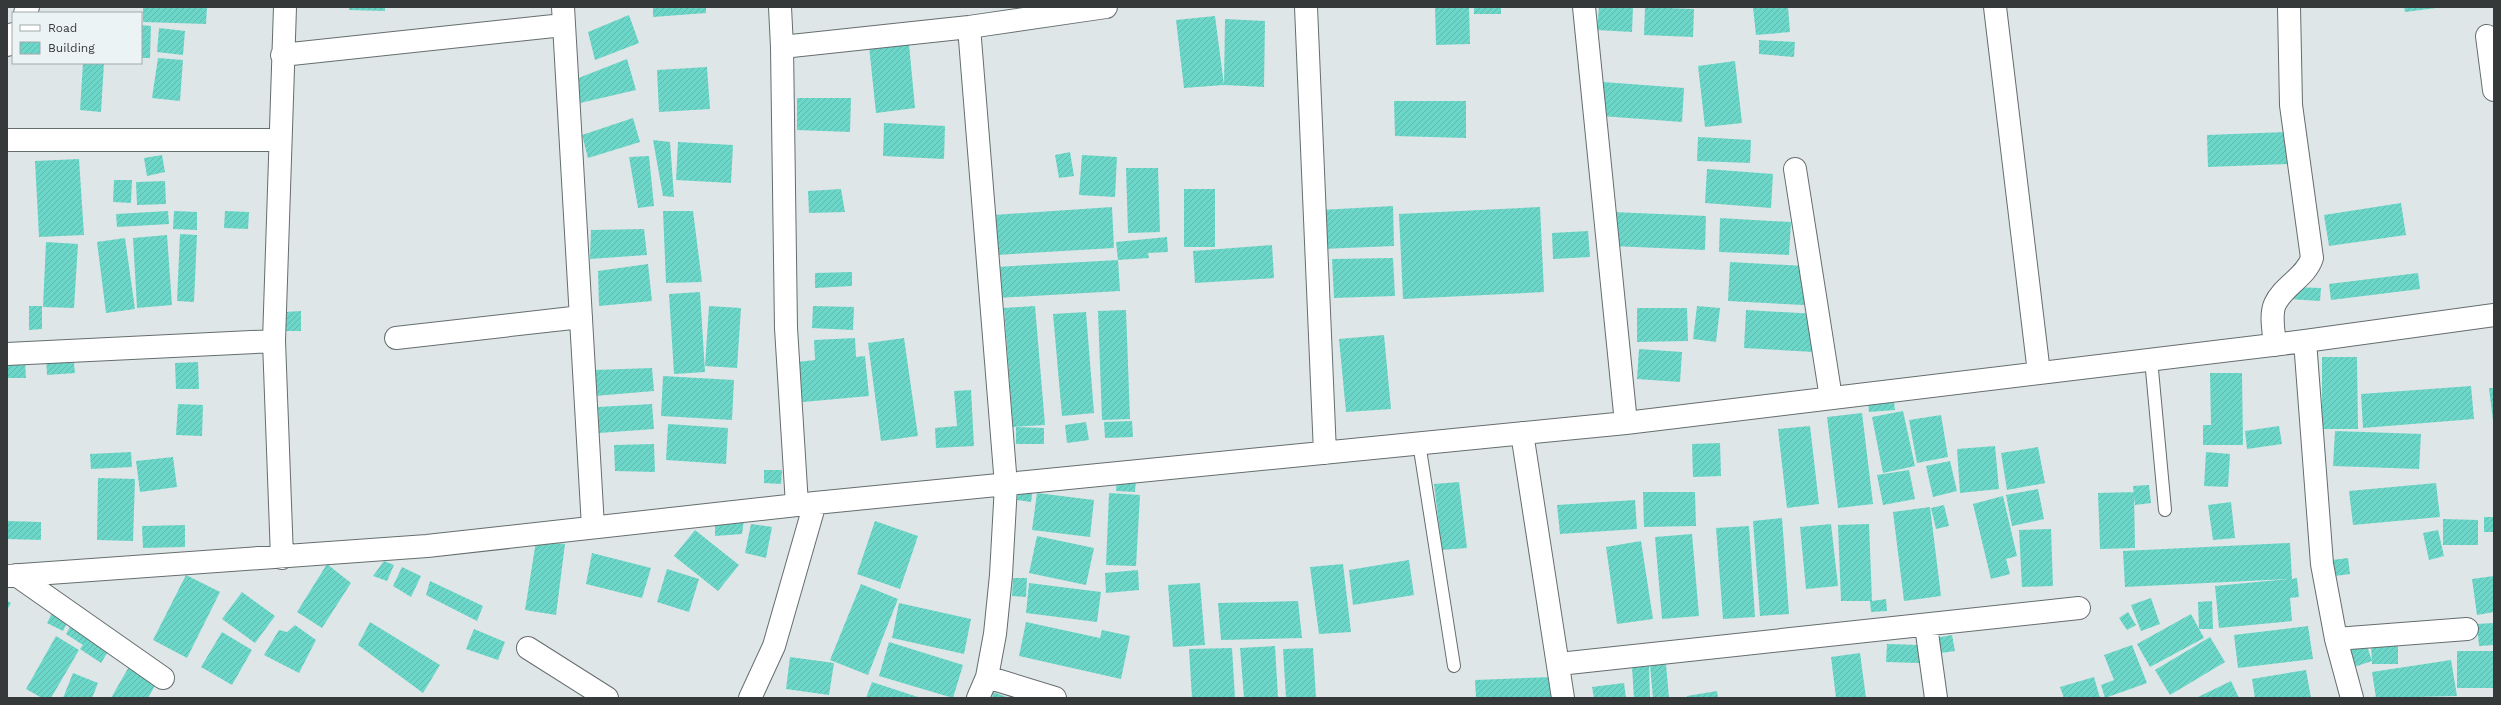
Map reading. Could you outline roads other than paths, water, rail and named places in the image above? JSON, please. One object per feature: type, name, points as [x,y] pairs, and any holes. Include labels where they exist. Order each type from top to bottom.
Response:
[{"type":"street","points":[[282,558],[274,342],[282,55],[285,7]]},
{"type":"street","points":[[750,698],[774,646],[806,504],[786,328],[782,47],[780,7]]},
{"type":"street","points":[[782,47],[969,27],[1001,15],[1106,7]]},
{"type":"street","points":[[1306,7],[1325,453]]},
{"type":"street","points":[[1584,7],[1626,423]]},
{"type":"street","points":[[1995,7],[2039,373]]},
{"type":"street","points":[[2275,345],[2273,315],[2275,304],[2309,267],[2312,258],[2291,105],[2289,7]]},
{"type":"street","points":[[282,55],[563,16],[593,527]]},
{"type":"street","points":[[969,27],[1006,484],[1001,575],[987,678],[978,698]]},
{"type":"street","points":[[7,45],[12,36]]},
{"type":"street","points":[[2487,36],[2494,90]]},
{"type":"street","points":[[7,140],[280,140]]},
{"type":"street","points":[[1795,169],[1831,398]]},
{"type":"street","points":[[11,576],[282,558],[427,546],[806,504],[1626,423],[2275,345],[2494,315]]},
{"type":"street","points":[[396,338],[581,317]]},
{"type":"street","points":[[2305,341],[2322,564],[2336,639],[2352,698]]},
{"type":"street","points":[[7,354],[274,342]]},
{"type":"street","points":[[1522,433],[1559,664],[1563,698]]},
{"type":"street","points":[[11,576],[163,678]]},
{"type":"street","points":[[1559,664],[1926,626],[2079,608]]},
{"type":"street","points":[[1926,626],[1936,698]]},
{"type":"street","points":[[2336,639],[2467,629]]},
{"type":"street","points":[[528,648],[607,698]]},
{"type":"street","points":[[987,678],[1055,698]]},
{"type":"lane","points":[[2151,360],[2165,510]]},
{"type":"lane","points":[[1419,443],[1454,666]]}]
